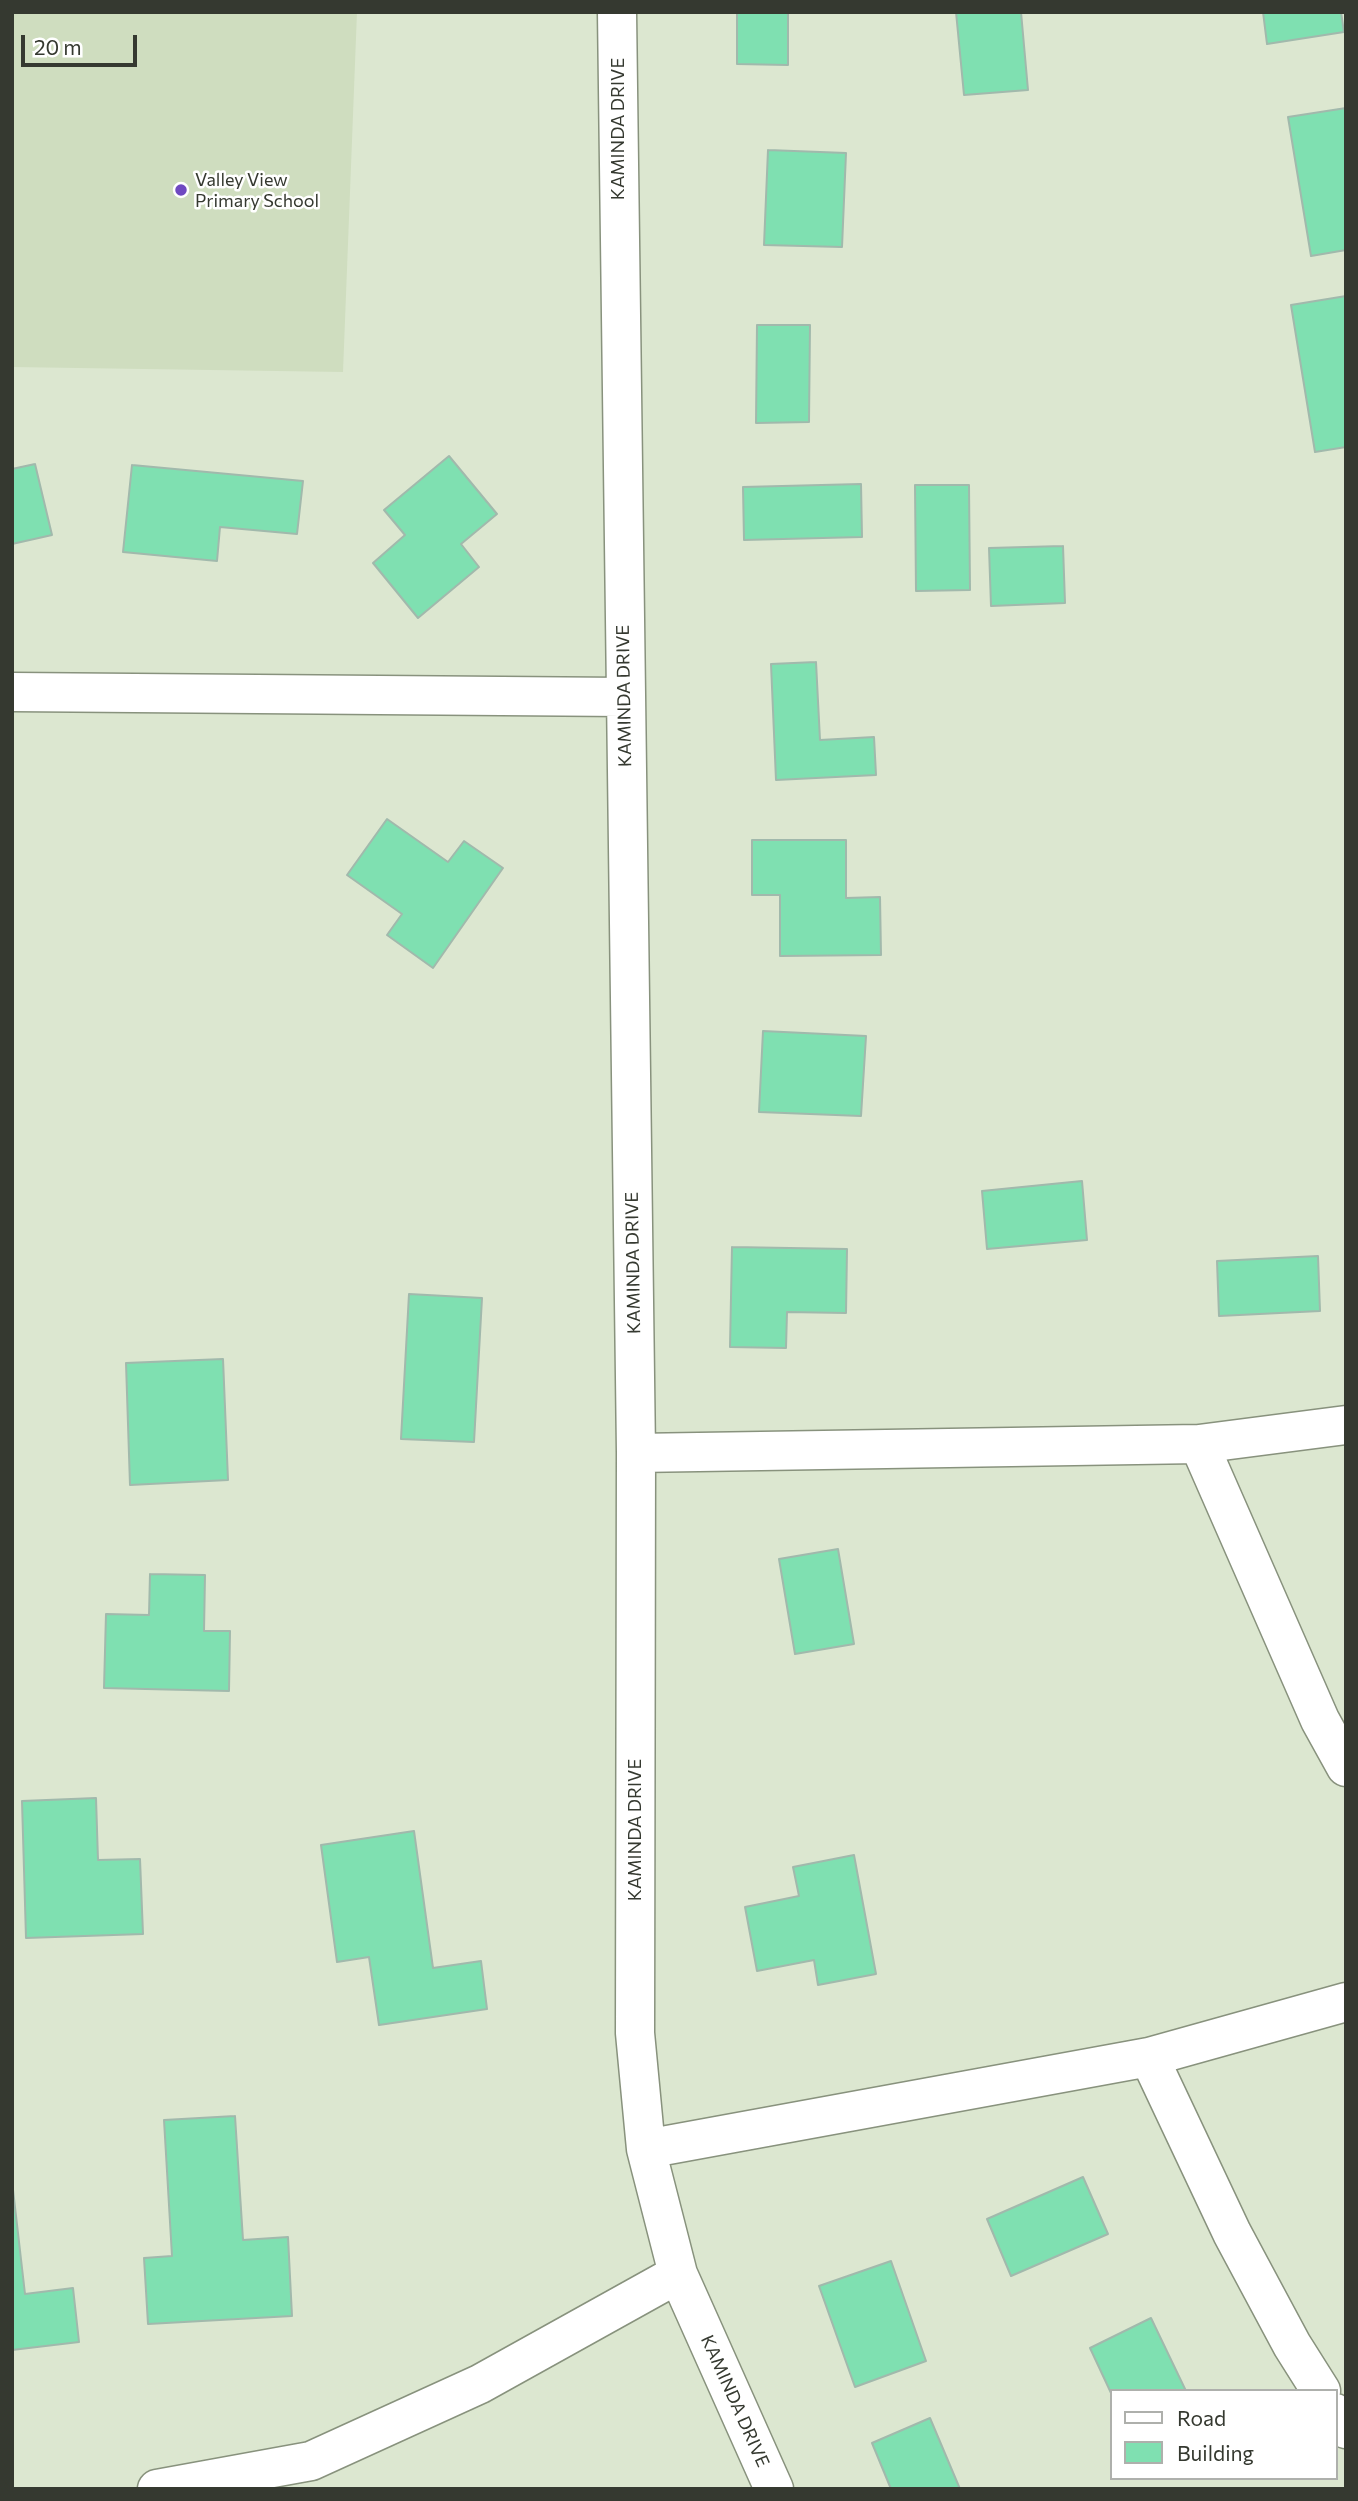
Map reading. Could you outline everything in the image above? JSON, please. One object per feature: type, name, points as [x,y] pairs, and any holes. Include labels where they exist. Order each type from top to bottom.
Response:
[{"type":"street","name":"KAMINDA DRIVE","points":[[617,12],[636,1453],[635,2033],[646,2149],[678,2274],[774,2489]]},
{"type":"street","points":[[12,692],[624,697]]},
{"type":"street","points":[[636,1453],[1199,1444],[1346,1425]]},
{"type":"street","points":[[1199,1444],[1320,1720],[1346,1767]]},
{"type":"street","points":[[646,2149],[1149,2057],[1346,2002]]},
{"type":"street","points":[[1149,2057],[1232,2233],[1292,2345],[1320,2389]]},
{"type":"street","points":[[157,2489],[311,2460],[480,2384],[678,2274]]},
{"type":"shaded area","name":"Valley View Primary School","points":[[12,12],[357,12],[343,372],[12,367]]},
{"type":"building","points":[[737,12],[788,12],[788,65],[737,64]]},
{"type":"building","points":[[956,12],[1021,12],[1028,90],[964,95]]},
{"type":"building","points":[[1263,12],[1341,12],[1344,32],[1267,44]]},
{"type":"building","points":[[1346,108],[1346,250],[1311,256],[1288,117]]},
{"type":"building","points":[[768,150],[846,153],[842,247],[764,245]]},
{"type":"building","points":[[1346,296],[1346,447],[1315,452],[1291,305]]},
{"type":"building","points":[[757,325],[810,325],[809,422],[756,423]]},
{"type":"building","points":[[449,456],[497,514],[461,544],[479,567],[418,618],[373,563],[405,535],[384,510]]},
{"type":"building","points":[[35,464],[52,535],[12,544],[12,469]]},
{"type":"building","points":[[132,465],[303,481],[297,534],[220,527],[217,561],[123,552]]},
{"type":"building","points":[[861,484],[862,537],[744,540],[743,487]]},
{"type":"building","points":[[915,485],[969,485],[970,590],[916,591]]},
{"type":"building","points":[[1063,546],[1065,603],[991,606],[989,548]]},
{"type":"building","points":[[816,662],[820,740],[874,737],[876,775],[776,780],[771,664]]},
{"type":"building","points":[[387,819],[448,862],[464,841],[503,868],[433,968],[387,935],[402,914],[347,875]]},
{"type":"building","points":[[752,840],[846,840],[846,898],[880,897],[881,955],[780,956],[780,895],[752,895]]},
{"type":"building","points":[[763,1031],[866,1036],[861,1116],[759,1112]]},
{"type":"building","points":[[1082,1181],[1087,1240],[987,1249],[982,1191]]},
{"type":"building","points":[[732,1247],[847,1249],[846,1313],[787,1312],[786,1348],[730,1347]]},
{"type":"building","points":[[1318,1256],[1320,1311],[1219,1316],[1217,1261]]},
{"type":"building","points":[[409,1294],[482,1298],[474,1442],[401,1439]]},
{"type":"building","points":[[223,1359],[228,1480],[130,1485],[126,1363]]},
{"type":"building","points":[[838,1549],[854,1644],[795,1654],[779,1559]]},
{"type":"building","points":[[150,1574],[205,1575],[204,1631],[230,1631],[229,1691],[104,1688],[106,1614],[149,1615]]},
{"type":"building","points":[[96,1798],[98,1860],[140,1859],[143,1934],[26,1938],[22,1801]]},
{"type":"building","points":[[414,1831],[433,1968],[481,1961],[487,2009],[379,2025],[369,1957],[337,1962],[321,1845]]},
{"type":"building","points":[[854,1855],[876,1974],[818,1985],[814,1960],[757,1971],[745,1907],[799,1896],[793,1867]]},
{"type":"building","points":[[235,2116],[243,2240],[288,2237],[292,2316],[148,2324],[144,2258],[172,2256],[164,2120]]},
{"type":"building","points":[[1083,2177],[1108,2234],[1011,2276],[987,2219]]},
{"type":"building","points":[[12,2181],[25,2294],[73,2288],[79,2342],[12,2350]]},
{"type":"building","points":[[891,2261],[926,2361],[855,2387],[819,2286]]},
{"type":"building","points":[[1151,2318],[1185,2389],[1110,2391],[1090,2348]]},
{"type":"building","points":[[930,2418],[960,2489],[891,2489],[872,2443]]},
{"type":"place","name":"Valley View Primary School","points":[[181,190]]}]
